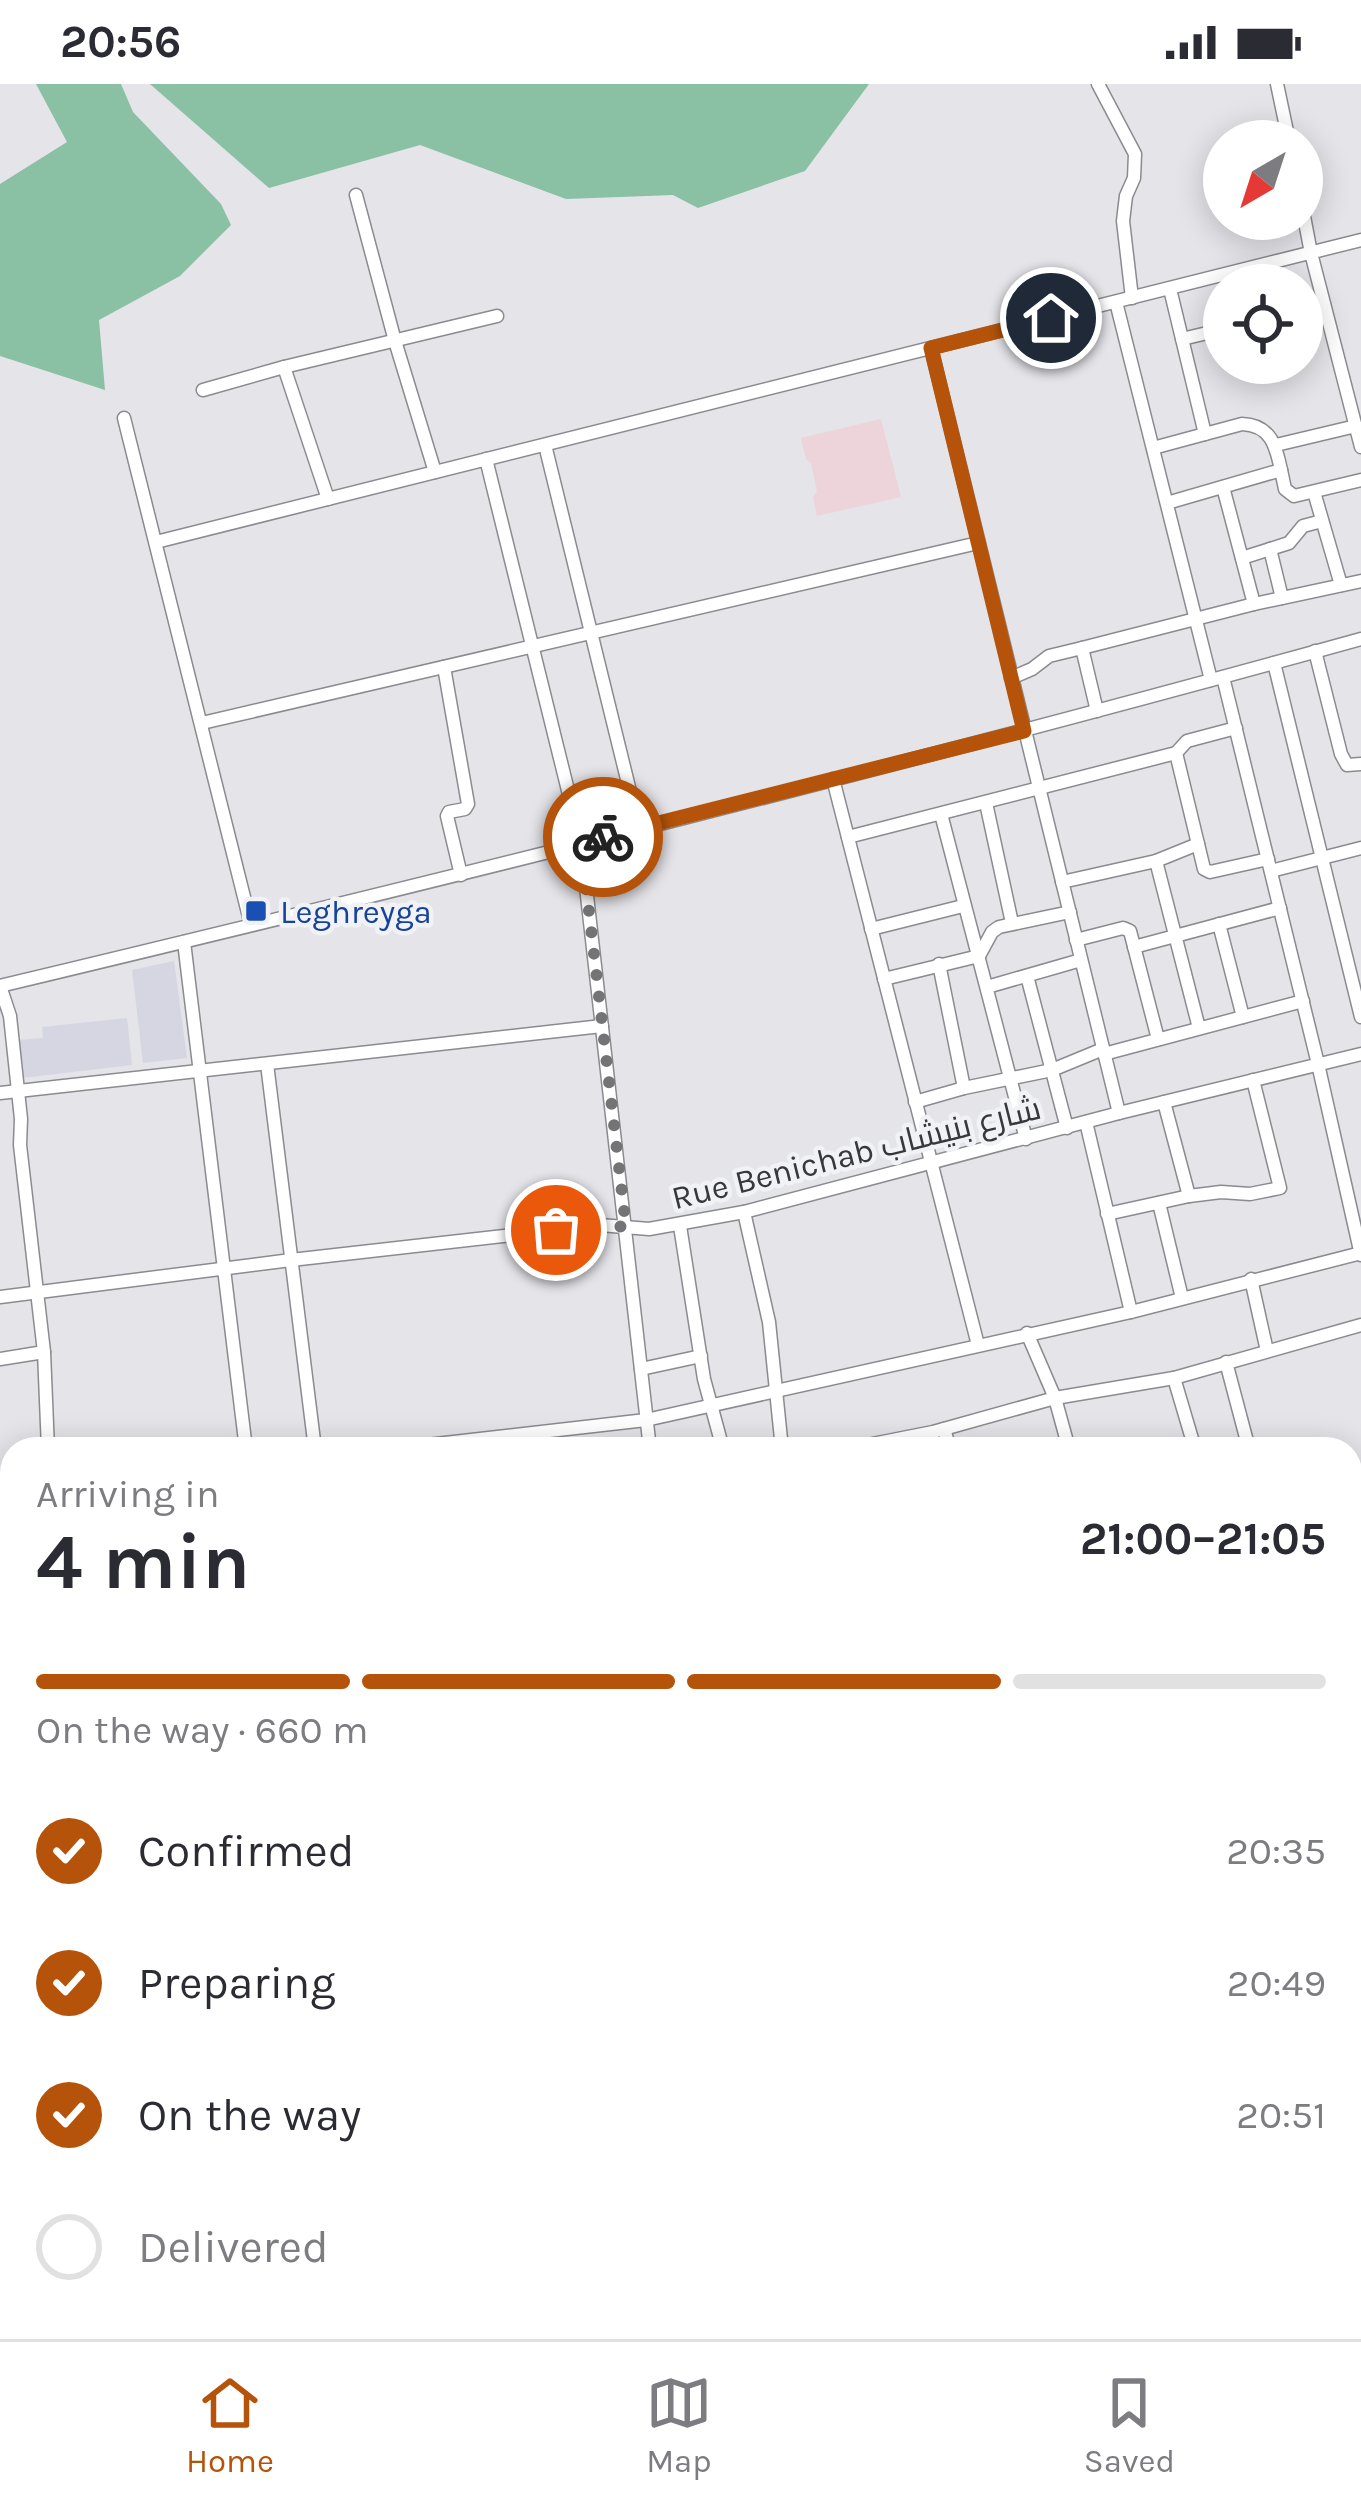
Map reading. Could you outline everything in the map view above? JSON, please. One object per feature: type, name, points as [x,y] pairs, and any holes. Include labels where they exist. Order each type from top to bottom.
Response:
[{"type":"street","points":[[1098,84],[1135,154],[1124,221],[1132,298]]},
{"type":"street","points":[[1277,84],[1285,120]]},
{"type":"street","points":[[356,195],[435,472]]},
{"type":"street","points":[[1309,240],[1354,392],[1361,446]]},
{"type":"street","points":[[156,542],[1361,240]]},
{"type":"street","points":[[1170,290],[1205,434]]},
{"type":"street","points":[[513,1437],[646,1420],[1131,1312],[1361,1254],[1236,728],[1196,619],[1116,302]]},
{"type":"street","points":[[202,390],[497,316]]},
{"type":"street","points":[[1182,339],[1203,334]]},
{"type":"street","points":[[931,348],[1119,1113]]},
{"type":"street","points":[[284,367],[328,499]]},
{"type":"street","points":[[124,418],[251,925]]},
{"type":"street","points":[[1153,448],[1252,424],[1276,446],[1289,494],[1361,480]]},
{"type":"street","points":[[1276,446],[1356,427]]},
{"type":"street","points":[[545,445],[639,828]]},
{"type":"street","points":[[486,459],[581,843],[648,1437]]},
{"type":"street","points":[[1167,503],[1281,470]]},
{"type":"street","points":[[1223,487],[1254,604]]},
{"type":"street","points":[[1314,492],[1341,586]]},
{"type":"street","points":[[1242,558],[1289,543],[1303,526],[1322,521]]},
{"type":"street","points":[[202,723],[978,543]]},
{"type":"street","points":[[1270,549],[1282,598]]},
{"type":"street","points":[[1011,678],[1049,656],[1361,581]]},
{"type":"street","points":[[48,1437],[21,1119],[10,1016],[0,986],[461,875],[1361,639]]},
{"type":"street","points":[[1082,648],[1097,711]]},
{"type":"street","points":[[1315,651],[1341,754],[1347,765],[1361,764]]},
{"type":"street","points":[[1274,663],[1355,972],[1361,1017]]},
{"type":"street","points":[[444,667],[468,804],[447,816],[461,875]]},
{"type":"street","points":[[848,837],[1177,753],[1187,741],[1236,728]]},
{"type":"street","points":[[1177,753],[1207,871],[1322,858],[1361,848]]},
{"type":"street","points":[[833,779],[978,1345]]},
{"type":"street","points":[[986,803],[1012,923]]},
{"type":"street","points":[[940,814],[1026,1139]]},
{"type":"street","points":[[1062,882],[1156,862],[1198,844]]},
{"type":"street","points":[[1156,862],[1199,1028]]},
{"type":"street","points":[[871,929],[963,906]]},
{"type":"street","points":[[1134,947],[1280,908]]},
{"type":"street","points":[[884,979],[979,956],[995,930],[1070,912]]},
{"type":"street","points":[[1219,924],[1243,1017]]},
{"type":"street","points":[[1076,940],[1126,928],[1130,931],[1158,1040]]},
{"type":"street","points":[[184,942],[245,1437]]},
{"type":"street","points":[[987,987],[1081,960]]},
{"type":"street","points":[[939,964],[964,1088]]},
{"type":"street","points":[[1027,976],[1067,1127]]},
{"type":"street","points":[[915,1102],[1052,1070],[1303,1000]]},
{"type":"street","points":[[0,1093],[602,1026]]},
{"type":"street","name":"Rue Benichab شارع بنيشاب","points":[[0,1297],[600,1225],[680,1226],[1361,1054]]},
{"type":"street","points":[[267,1064],[313,1437]]},
{"type":"street","points":[[1107,1214],[1189,1196],[1280,1188],[1253,1080]]},
{"type":"street","points":[[1165,1102],[1189,1196]]},
{"type":"street","points":[[1086,1122],[1131,1312]]},
{"type":"street","points":[[1159,1203],[1181,1298]]},
{"type":"street","points":[[744,1212],[770,1322],[781,1437]]},
{"type":"street","points":[[680,1226],[700,1356],[720,1437]]},
{"type":"street","points":[[1251,1279],[1268,1351]]},
{"type":"street","points":[[915,1437],[1055,1398],[1174,1378],[1361,1325]]},
{"type":"street","points":[[1027,1333],[1066,1437]]},
{"type":"street","points":[[0,1359],[44,1352]]},
{"type":"street","points":[[641,1369],[700,1356]]},
{"type":"street","points":[[1226,1362],[1246,1437]]},
{"type":"street","points":[[1174,1378],[1191,1437]]},
{"type":"street","points":[[944,1429],[946,1437]]},
{"type":"shaded area","points":[[881,419],[901,497],[817,516],[813,497],[817,492],[801,438]]},
{"type":"shaded area","points":[[174,961],[187,1058],[143,1063],[132,970]]},
{"type":"shaded area","points":[[127,1018],[132,1065],[22,1078],[17,1040],[43,1038],[42,1027]]},
{"type":"green space","points":[[36,84],[121,84],[133,112],[221,204],[231,225],[180,276],[99,320],[105,390],[0,356],[0,184],[67,142]]},
{"type":"green space","points":[[150,84],[869,84],[805,171],[698,208],[673,195],[566,199],[420,145],[269,188]]},
{"type":"way so far","points":[[556,1230],[626,1227],[581,843],[603,837]]},
{"type":"place","name":"Leghreyga","points":[[256,911]]},
{"type":"route","points":[[603,837],[1024,731],[931,348],[1051,318]]}]
